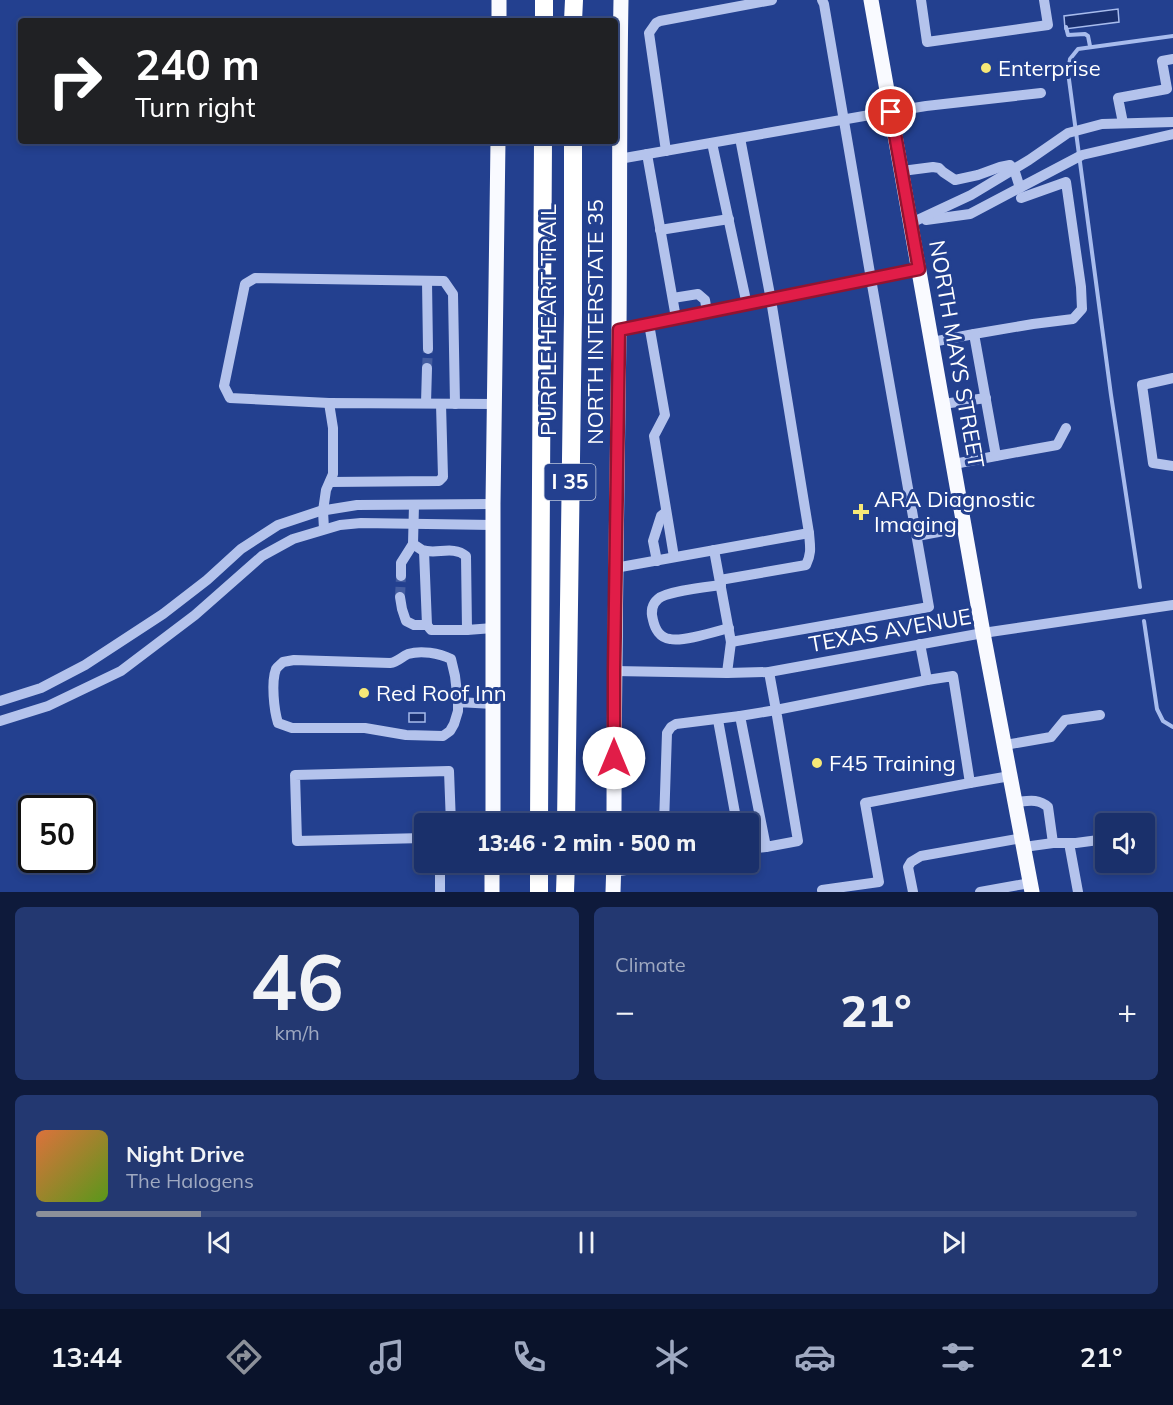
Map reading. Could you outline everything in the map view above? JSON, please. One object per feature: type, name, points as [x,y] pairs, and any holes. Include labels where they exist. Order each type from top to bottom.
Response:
[{"type":"highway","points":[[544,0],[544,18]]},
{"type":"highway","points":[[573,18],[574,0]]},
{"type":"highway","name":"PURPLE HEART TRAIL","points":[[539,813],[543,144]]},
{"type":"highway","name":"PURPLE HEART TRAIL","points":[[566,813],[573,144]]},
{"type":"highway","points":[[539,873],[539,892]]},
{"type":"highway","points":[[565,892],[566,873]]},
{"type":"main road","points":[[499,0],[499,18]]},
{"type":"main road","name":"NORTH INTERSTATE 35","points":[[614,813],[621,0]]},
{"type":"main road","name":"NORTH MAYS STREET","points":[[871,0],[983,633],[1031,887]]},
{"type":"main road","points":[[493,813],[493,504],[498,144]]},
{"type":"main road","points":[[492,873],[492,892]]},
{"type":"main road","points":[[613,892],[614,873]]},
{"type":"street","points":[[666,151],[649,33],[656,23],[772,0]]},
{"type":"street","points":[[731,642],[929,607],[822,0]]},
{"type":"street","points":[[921,0],[927,42],[1048,25],[1044,0]]},
{"type":"street","points":[[1123,123],[1118,98],[1167,89],[1162,61],[1173,59]]},
{"type":"street","points":[[619,159],[844,119],[1041,93]]},
{"type":"street","points":[[911,222],[971,195],[1068,133],[1102,124],[1173,122]]},
{"type":"street","points":[[1021,193],[1082,155],[1173,134]]},
{"type":"street","points":[[729,628],[681,639],[669,639],[656,631],[651,611],[659,598],[668,595],[806,565],[811,550],[771,300],[740,138]]},
{"type":"street","points":[[712,143],[747,305]]},
{"type":"street","points":[[647,154],[676,318]]},
{"type":"street","points":[[902,171],[939,168],[955,180],[1010,165],[1014,169],[1021,193]]},
{"type":"street","points":[[911,222],[969,214],[1021,193],[1066,182],[1082,309],[1073,319],[932,342]]},
{"type":"street","points":[[660,230],[729,219]]},
{"type":"street","points":[[619,330],[919,269]]},
{"type":"street","points":[[455,404],[453,294],[444,281],[255,278],[245,285],[224,386],[230,398],[329,403],[426,403],[441,404],[455,404],[494,404]]},
{"type":"street","points":[[427,281],[428,349]]},
{"type":"street","points":[[672,298],[698,294],[705,300],[707,312]]},
{"type":"street","points":[[649,324],[665,415],[654,436],[674,557]]},
{"type":"street","points":[[974,334],[996,456]]},
{"type":"street","points":[[426,403],[427,368]]},
{"type":"street","points":[[1173,378],[1142,385],[1153,463],[1173,466]]},
{"type":"street","points":[[943,404],[986,398]]},
{"type":"street","points":[[324,529],[323,511],[326,490],[333,474],[333,428],[329,403]]},
{"type":"street","points":[[330,482],[439,481],[443,477],[441,404]]},
{"type":"street","points":[[954,464],[1057,445],[1066,428]]},
{"type":"street","points":[[0,701],[41,688],[85,665],[163,614],[207,580],[241,549],[278,525],[323,511],[357,505],[493,504]]},
{"type":"street","points":[[401,576],[401,563],[413,544],[414,505]]},
{"type":"street","points":[[657,561],[653,540],[661,516],[666,512]]},
{"type":"street","points":[[0,721],[48,705],[121,671],[195,615],[262,556],[293,538],[351,524],[493,525]]},
{"type":"street","points":[[916,536],[965,527]]},
{"type":"street","points":[[615,568],[809,533]]},
{"type":"street","points":[[413,544],[424,551],[456,550],[466,555],[467,630]]},
{"type":"street","points":[[714,550],[731,642],[728,673]]},
{"type":"street","points":[[424,551],[427,625],[431,630],[493,628]]},
{"type":"street","points":[[400,597],[406,621],[414,626],[427,625]]},
{"type":"street","name":"TEXAS AVENUE","points":[[614,671],[769,672],[983,633],[1173,606]]},
{"type":"street","points":[[920,644],[927,680]]},
{"type":"street","points":[[434,653],[451,659],[458,702],[454,724],[443,736],[406,735],[365,728],[292,728],[278,723],[273,693],[276,670],[283,662],[294,660],[390,663],[410,654],[434,653]]},
{"type":"street","points":[[759,847],[798,841],[769,672]]},
{"type":"street","points":[[664,813],[667,733],[676,724],[718,720],[776,710],[953,676],[970,783]]},
{"type":"street","points":[[458,702],[493,705]]},
{"type":"street","points":[[1005,745],[1051,737],[1065,720],[1100,715]]},
{"type":"street","points":[[740,716],[766,846]]},
{"type":"street","points":[[718,720],[735,813]]},
{"type":"street","points":[[414,838],[297,841],[295,775],[449,771],[451,813]]},
{"type":"street","points":[[822,890],[880,887],[865,803],[1010,776]]},
{"type":"street","points":[[1015,802],[1038,800],[1048,807],[1053,843]]},
{"type":"street","points":[[913,892],[908,867],[910,862],[921,856],[1023,843],[1076,843],[1095,840]]},
{"type":"street","points":[[1069,843],[1078,892]]},
{"type":"street","points":[[440,873],[440,892]]},
{"type":"street","points":[[980,892],[1031,887]]},
{"type":"water","points":[[1118,9],[1119,22],[1065,29],[1064,16]]},
{"type":"water","points":[[409,713],[425,713],[425,722],[409,722]]},
{"type":"waterway","points":[[1066,27],[1068,35],[1085,34],[1088,36],[1090,46]]},
{"type":"waterway","points":[[1140,587],[1111,395],[1068,72],[1070,59],[1078,49],[1173,36]]},
{"type":"waterway","points":[[1144,621],[1157,709],[1163,721],[1173,727]]},
{"type":"tunnel","points":[[427,368],[428,349]]},
{"type":"tunnel","points":[[400,597],[401,576]]},
{"type":"place","name":"Enterprise","points":[[986,68]]},
{"type":"place","name":"ARA Diagnostic Imaging","points":[[861,512]]},
{"type":"place","name":"Red Roof Inn","points":[[364,693]]},
{"type":"place","name":"F45 Training","points":[[817,763]]},
{"type":"route","points":[[614,758],[619,330],[919,269],[891,112]]}]
